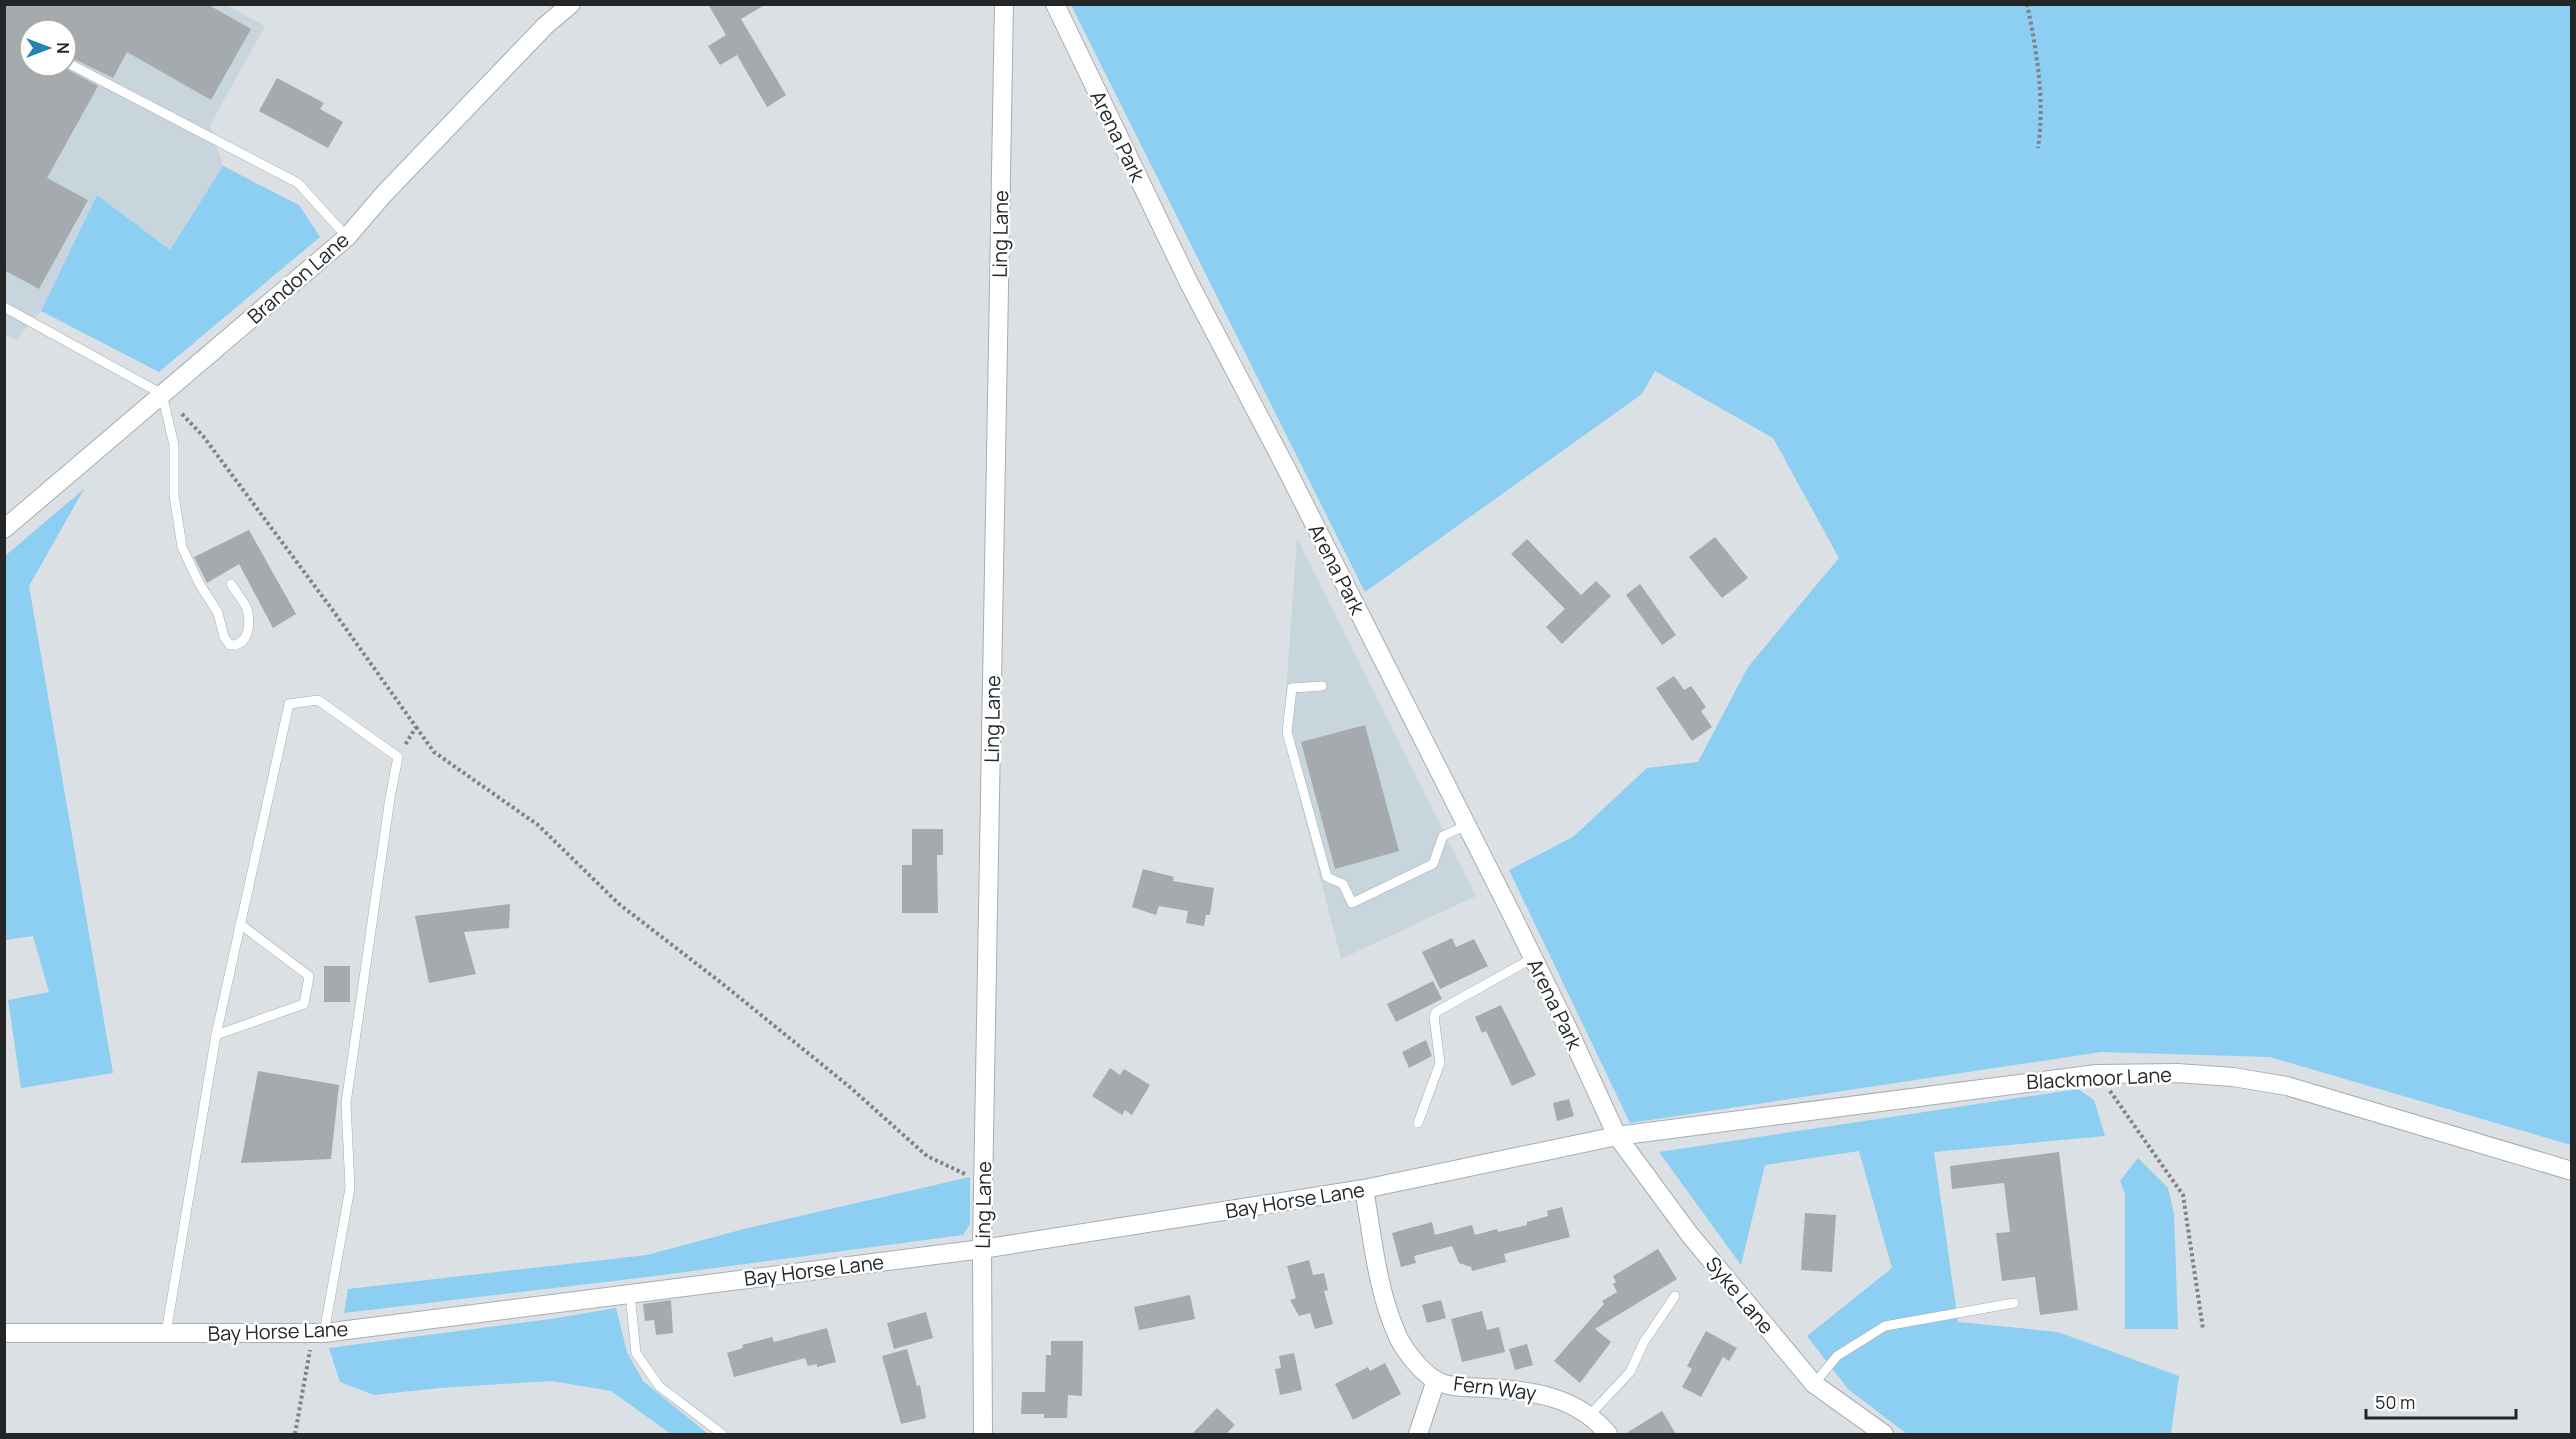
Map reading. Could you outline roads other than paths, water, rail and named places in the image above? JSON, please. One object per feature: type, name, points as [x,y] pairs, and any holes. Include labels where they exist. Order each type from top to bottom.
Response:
[{"type":"street","name":"Brandon Lane","points":[[4,529],[347,237],[383,195],[537,35],[571,4]]},
{"type":"street","name":"Ling Lane","points":[[983,1434],[982,1249],[1004,4]]},
{"type":"street","name":"Arena Park","points":[[1055,4],[1188,281],[1285,466],[1467,825],[1617,1136]]},
{"type":"street","name":"Blackmoor Lane","points":[[1617,1136],[2097,1074],[2177,1073],[2232,1077],[2288,1086],[2571,1171]]},
{"type":"street","name":"Bay Horse Lane","points":[[4,1333],[318,1333],[982,1249],[1364,1189],[1617,1136]]},
{"type":"street","name":"Syke Lane","points":[[1617,1136],[1690,1235],[1814,1384],[1884,1434]]},
{"type":"street","name":"Fern Way","points":[[1364,1189],[1382,1299],[1400,1341],[1416,1364],[1436,1380],[1461,1387],[1545,1394],[1577,1409],[1608,1434]]},
{"type":"street","points":[[1418,1434],[1436,1380]]},
{"type":"lane","points":[[78,68],[298,183],[347,237]]},
{"type":"lane","points":[[4,307],[162,394],[174,445],[174,495],[182,547],[199,583],[218,613],[224,637],[230,645],[237,645],[243,643],[246,638],[247,609],[231,584]]},
{"type":"lane","points":[[1322,686],[1293,688],[1287,732],[1327,877],[1343,884],[1352,903],[1433,864],[1443,836],[1467,825]]},
{"type":"lane","points":[[166,1333],[216,1035],[289,704],[318,700],[398,757],[346,1102],[350,1188],[318,1333]]},
{"type":"lane","points":[[216,1035],[304,1004],[309,976],[240,924]]},
{"type":"lane","points":[[1418,1123],[1440,1063],[1434,1017],[1436,1012],[1533,958]]},
{"type":"lane","points":[[630,1294],[636,1353],[659,1386],[722,1434]]},
{"type":"lane","points":[[1588,1417],[1630,1372],[1644,1342],[1675,1296]]},
{"type":"lane","points":[[1814,1384],[1837,1356],[1885,1326],[2014,1303]]}]
